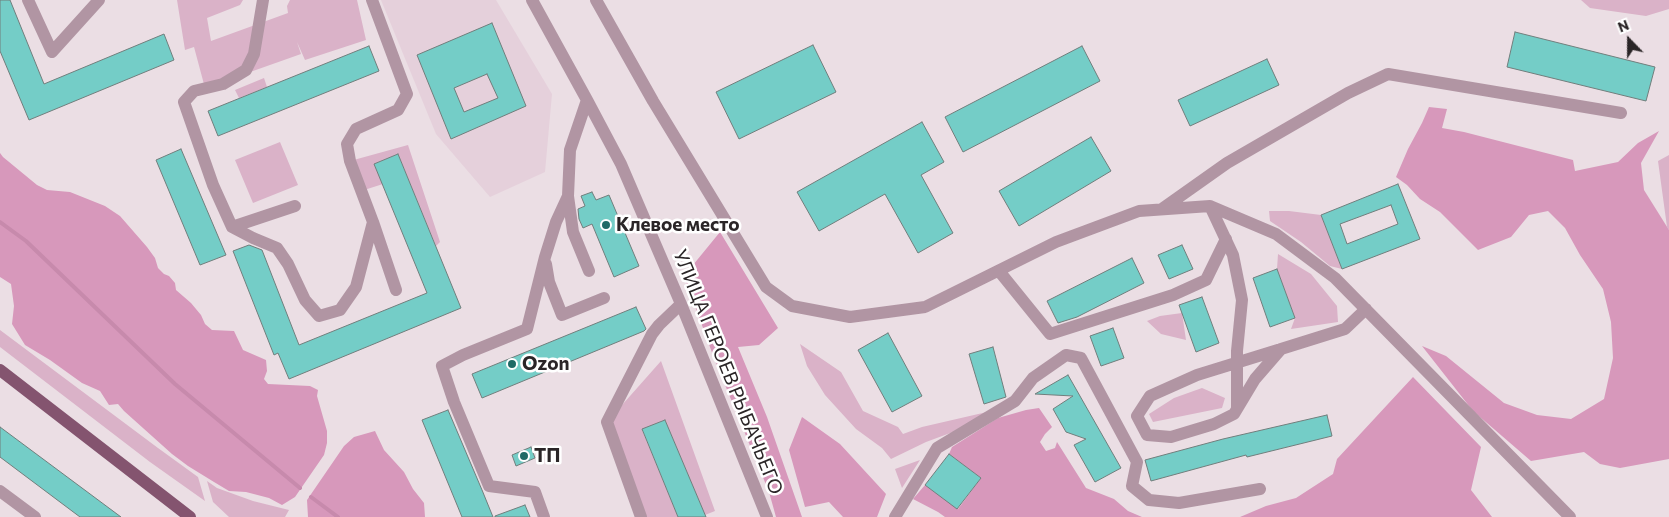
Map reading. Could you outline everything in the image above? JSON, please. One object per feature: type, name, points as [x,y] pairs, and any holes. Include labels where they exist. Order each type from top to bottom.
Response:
[{"type":"main road","points":[[0,370],[190,517]]},
{"type":"street","points":[[28,0],[52,52],[99,0]]},
{"type":"street","points":[[263,0],[254,54],[246,70],[223,84],[194,91],[184,102],[213,185],[232,227],[277,248],[288,264],[305,300],[319,316],[340,310],[356,287],[373,222]]},
{"type":"street","points":[[372,0],[407,94],[398,110],[356,129],[347,144],[350,161],[396,290]]},
{"type":"street","name":"УЛИЦА ГЕРОЕВ РЫБАЧЬЕГО","points":[[532,0],[621,164],[681,304],[768,517]]},
{"type":"street","points":[[596,0],[653,101],[766,288],[792,306],[850,317],[925,307],[1065,238],[1139,211],[1210,206],[1276,234],[1336,278],[1570,517]]},
{"type":"street","points":[[1162,209],[1228,163],[1348,93],[1388,74],[1621,113]]},
{"type":"street","points":[[587,100],[570,150],[568,196],[573,232],[589,271]]},
{"type":"street","points":[[544,517],[535,492],[490,486],[454,402],[442,366],[463,355],[527,329],[545,257],[556,222],[568,196]]},
{"type":"street","points":[[232,227],[295,206]]},
{"type":"street","points":[[1210,206],[1233,255],[1242,300],[1237,362],[1237,409]]},
{"type":"street","points":[[999,271],[1050,334],[1173,295],[1206,280],[1226,239]]},
{"type":"street","points":[[545,257],[548,282],[562,315],[604,298]]},
{"type":"street","points":[[641,517],[607,422],[652,334],[659,324],[681,304]]},
{"type":"street","points":[[1281,349],[1255,380],[1234,414],[1214,424],[1171,437],[1147,435],[1137,416],[1150,396],[1197,374],[1345,329],[1366,310]]},
{"type":"street","points":[[895,517],[937,448],[1015,401],[1033,378],[1066,355],[1081,358],[1137,462],[1132,486],[1149,500],[1179,503],[1260,489]]},
{"type":"street","points":[[0,491],[35,517]]},
{"type":"shaded area","points":[[177,0],[243,0],[240,5],[207,18],[211,41],[288,13],[287,6],[290,0],[357,0],[366,40],[305,60],[297,42],[301,54],[205,88],[194,47],[185,50]]},
{"type":"shaded area","points":[[381,0],[496,0],[552,94],[545,172],[490,197],[436,134]]},
{"type":"shaded area","points":[[1581,0],[1669,0],[1669,9],[1646,16],[1590,8]]},
{"type":"shaded area","points":[[264,78],[267,87],[239,98],[235,90]]},
{"type":"shaded area","points":[[1429,107],[1447,109],[1442,128],[1573,160],[1575,171],[1618,162],[1638,143],[1659,131],[1641,163],[1644,190],[1669,230],[1669,459],[1620,468],[1600,464],[1584,452],[1531,461],[1473,411],[1422,346],[1446,356],[1504,403],[1537,415],[1571,419],[1604,399],[1613,358],[1611,322],[1603,289],[1580,255],[1565,228],[1548,211],[1529,215],[1511,237],[1478,250],[1440,212],[1420,199],[1407,185],[1396,177]]},
{"type":"shaded area","points":[[280,142],[298,185],[253,203],[235,160]]},
{"type":"shaded area","points":[[408,145],[440,242],[436,246],[398,154],[375,164],[383,184],[361,191],[350,161]]},
{"type":"shaded area","points":[[0,153],[37,185],[47,190],[70,192],[105,206],[120,216],[147,247],[155,258],[158,268],[175,283],[176,290],[201,315],[205,324],[212,330],[234,331],[243,350],[266,360],[267,371],[264,379],[268,384],[310,386],[318,390],[317,396],[327,431],[327,443],[324,455],[295,497],[282,505],[269,498],[246,492],[229,491],[172,454],[118,404],[109,405],[100,391],[82,383],[25,345],[12,324],[14,306],[11,284],[0,277]]},
{"type":"shaded area","points":[[1669,155],[1669,230],[1667,227],[1658,161]]},
{"type":"shaded area","points":[[1269,211],[1289,211],[1321,215],[1342,269],[1330,266],[1301,242],[1270,221]]},
{"type":"shaded area","points":[[720,232],[778,328],[759,345],[738,347],[767,417],[802,517],[776,517],[769,492],[714,358],[684,276]]},
{"type":"shaded area","points":[[1278,254],[1311,274],[1337,306],[1338,322],[1291,329],[1295,318],[1277,269]]},
{"type":"shaded area","points":[[1182,313],[1186,340],[1161,334],[1147,321],[1160,316]]},
{"type":"shaded area","points":[[0,330],[198,477],[205,501],[150,462],[0,347]]},
{"type":"shaded area","points":[[800,344],[841,372],[863,411],[898,427],[903,434],[922,427],[987,412],[953,432],[926,442],[891,459],[882,448],[856,429],[825,395],[807,366]]},
{"type":"shaded area","points":[[661,361],[715,511],[705,515],[665,420],[642,430],[678,517],[641,517],[607,422]]},
{"type":"shaded area","points":[[1413,377],[1481,447],[1471,490],[1492,517],[1240,517],[1266,506],[1296,498],[1333,474],[1337,459]]},
{"type":"shaded area","points":[[1202,388],[1225,398],[1222,408],[1153,422],[1149,414],[1174,398]]},
{"type":"shaded area","points":[[1039,408],[1052,427],[1040,442],[1046,451],[1055,448],[1057,442],[1086,488],[1114,499],[1128,511],[1142,517],[945,517],[913,499],[925,485],[958,509],[981,478],[949,454],[952,447],[998,418]]},
{"type":"shaded area","points":[[802,417],[840,444],[886,494],[877,517],[843,517],[829,502],[805,507],[789,450]]},
{"type":"shaded area","points":[[375,431],[384,450],[404,472],[413,489],[424,503],[425,517],[308,517],[307,500],[344,446],[354,437]]},
{"type":"shaded area","points":[[920,460],[902,488],[895,469]]},
{"type":"shaded area","points":[[207,481],[217,488],[253,501],[289,510],[285,517],[229,517],[213,502]]},
{"type":"building","points":[[0,0],[10,0],[44,84],[164,34],[174,60],[29,120],[0,51]]},
{"type":"building","points":[[492,23],[526,106],[451,139],[417,55]],"holes":[[[487,74],[498,98],[464,112],[454,88]]]},
{"type":"building","points":[[1515,32],[1655,67],[1646,101],[1507,67]]},
{"type":"building","points":[[813,45],[836,92],[739,139],[716,92]]},
{"type":"building","points":[[369,46],[379,71],[218,136],[208,111]]},
{"type":"building","points":[[1082,46],[1100,81],[963,152],[945,117]]},
{"type":"building","points":[[1267,59],[1279,85],[1190,126],[1178,100]]},
{"type":"building","points":[[922,122],[944,162],[921,175],[953,233],[918,253],[885,194],[819,231],[797,192]]},
{"type":"building","points":[[1091,137],[1111,171],[1019,226],[999,191]]},
{"type":"building","points":[[181,149],[226,255],[200,265],[156,160]]},
{"type":"building","points":[[398,154],[461,308],[289,379],[278,353],[274,355],[233,251],[249,245],[262,250],[299,345],[427,293],[374,164]]},
{"type":"building","points":[[1398,184],[1420,239],[1342,269],[1321,215]],"holes":[[[1391,205],[1398,224],[1347,244],[1340,224]]]},
{"type":"building","points":[[592,192],[596,200],[609,195],[639,266],[614,277],[592,224],[583,228],[579,219],[578,209],[585,206],[581,196]]},
{"type":"building","points":[[1182,245],[1193,269],[1169,279],[1158,255]]},
{"type":"building","points":[[1132,258],[1144,283],[1077,317],[1058,323],[1047,301]]},
{"type":"building","points":[[1277,269],[1295,318],[1270,327],[1253,278]]},
{"type":"building","points":[[1202,297],[1219,343],[1196,352],[1179,305]]},
{"type":"building","points":[[636,307],[646,329],[644,331],[482,398],[472,374]]},
{"type":"building","points":[[1113,328],[1124,358],[1101,366],[1090,336]]},
{"type":"building","points":[[888,333],[922,396],[892,412],[858,350]]},
{"type":"building","points":[[993,347],[1006,397],[984,404],[969,354]]},
{"type":"building","points":[[1068,375],[1121,468],[1095,482],[1074,445],[1086,439],[1066,432],[1053,409],[1073,396],[1035,394]]},
{"type":"building","points":[[448,410],[493,517],[462,517],[422,420]]},
{"type":"building","points":[[1327,415],[1332,436],[1247,457],[1246,455],[1151,481],[1145,460],[1223,439]]},
{"type":"building","points":[[665,420],[706,517],[678,517],[642,429]]},
{"type":"building","points":[[0,427],[121,517],[80,517],[0,457]]},
{"type":"building","name":"ТП","points":[[531,447],[535,458],[516,466],[512,455]]},
{"type":"building","points":[[949,454],[981,478],[957,509],[925,485]]},
{"type":"building","points":[[525,505],[530,517],[495,517],[495,516]]},
{"type":"waterway","points":[[0,222],[26,241],[175,384],[300,488]]},
{"type":"waterway","points":[[311,497],[338,517]]},
{"type":"place","name":"Клевое место","points":[[606,225]]},
{"type":"place","name":"Ozon","points":[[512,364]]},
{"type":"place","name":"ТП","points":[[524,456]]}]
